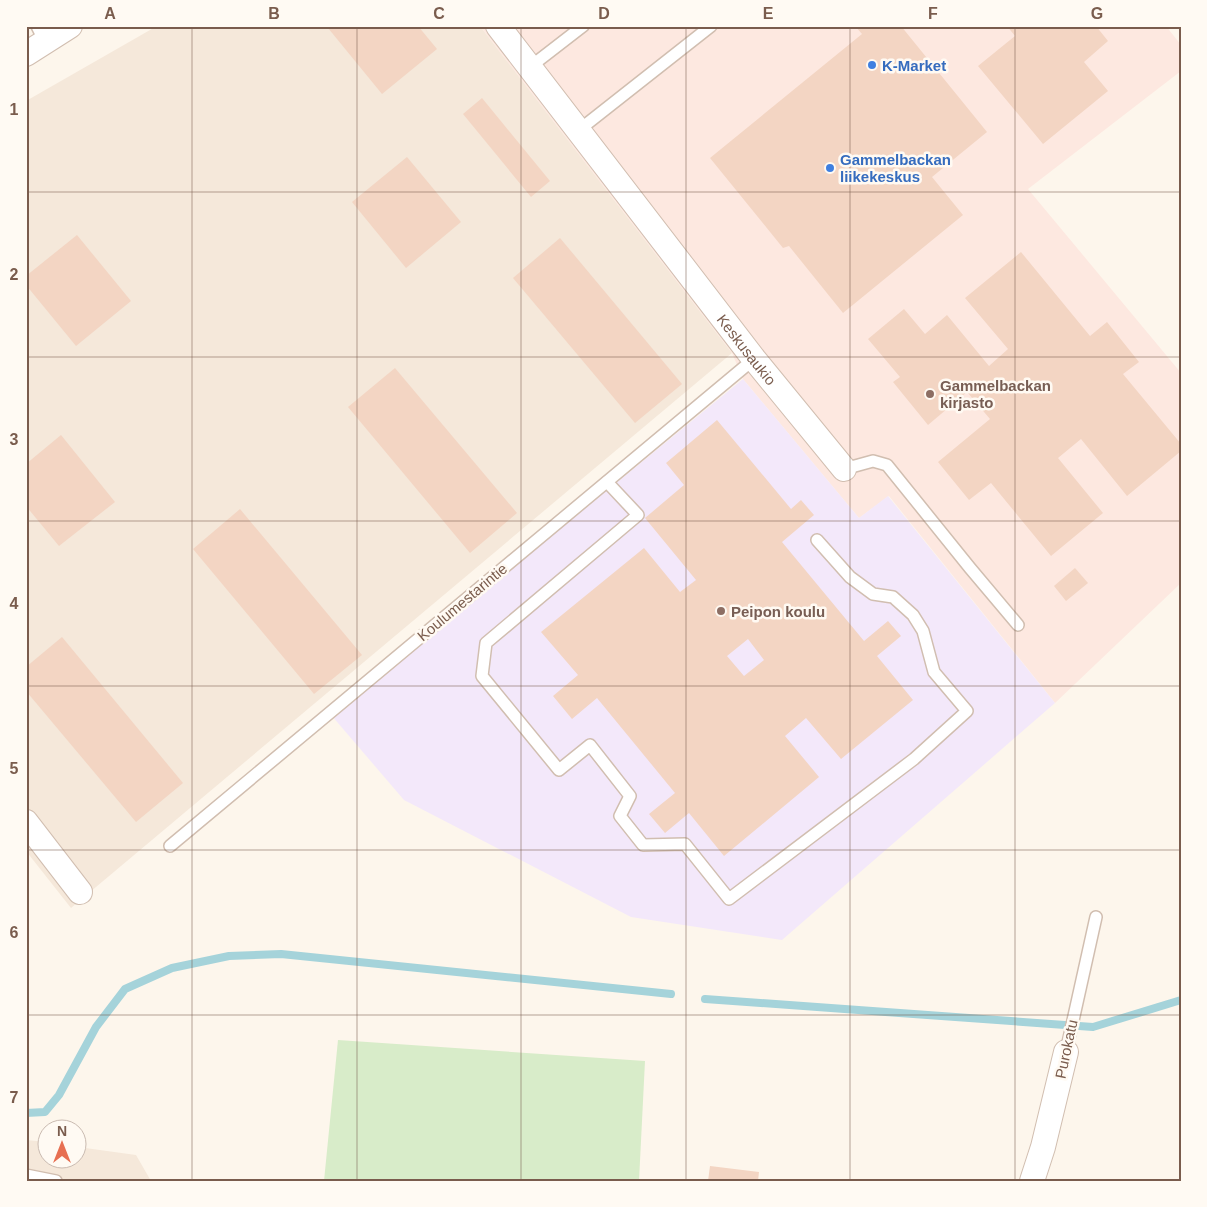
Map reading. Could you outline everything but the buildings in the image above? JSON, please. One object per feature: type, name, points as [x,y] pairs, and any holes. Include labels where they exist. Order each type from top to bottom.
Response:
[{"type":"street","points":[[36,41],[70,26]]},
{"type":"street","name":"Keskusaukio","points":[[498,26],[754,359],[844,469]]},
{"type":"street","points":[[26,822],[80,892]]},
{"type":"street","name":"Purokatu","points":[[1032,1181],[1043,1148],[1066,1052]]},
{"type":"lane","points":[[530,67],[583,26]]},
{"type":"lane","points":[[579,130],[711,26]]},
{"type":"lane","name":"Koulumestarintie","points":[[170,846],[754,359]]},
{"type":"lane","name":"Keskusaukio","points":[[844,469],[873,461],[887,465],[1018,625]]},
{"type":"lane","points":[[607,482],[638,515],[486,643],[482,676],[558,770],[590,745],[630,796],[620,816],[643,845],[685,844],[729,899],[914,759],[967,711],[934,672],[923,631],[913,615],[893,597],[873,594],[850,577],[816,540]]},
{"type":"lane","name":"Purokatu","points":[[1066,1052],[1075,1004],[1096,917]]},
{"type":"lane","points":[[26,1175],[56,1181]]},
{"type":"shaded area","points":[[157,26],[480,26],[732,353],[71,908],[26,851],[26,101]]},
{"type":"shaded area","points":[[480,26],[1166,26],[1181,45],[1181,71],[1028,189],[1181,373],[1181,583],[1055,703],[889,496],[859,518],[743,379],[732,353]]},
{"type":"shaded area","name":"Peipon koulu","points":[[743,379],[859,518],[888,496],[1055,703],[782,940],[631,917],[404,800],[332,716]]},
{"type":"shaded area","points":[[26,1140],[38,1141],[38,1170],[88,1170],[88,1148],[136,1155],[151,1181],[26,1181]]},
{"type":"green space","points":[[338,1040],[645,1061],[639,1181],[324,1181]]},
{"type":"waterway","points":[[26,1113],[45,1112],[59,1095],[96,1027],[125,989],[172,968],[229,956],[281,954],[671,994]]},
{"type":"waterway","points":[[705,999],[1093,1027],[1181,1000]]},
{"type":"place","name":"K-Market","points":[[872,65]]},
{"type":"place","name":"Gammelbackan liikekeskus","points":[[830,168]]},
{"type":"place","name":"Gammelbackan kirjasto","points":[[930,394]]},
{"type":"place","name":"Peipon koulu","points":[[721,611]]}]
